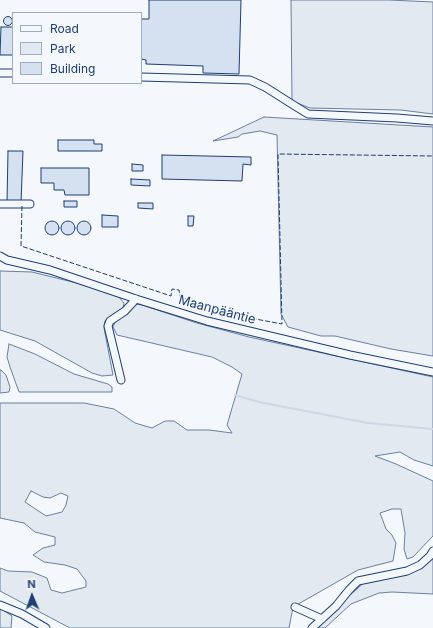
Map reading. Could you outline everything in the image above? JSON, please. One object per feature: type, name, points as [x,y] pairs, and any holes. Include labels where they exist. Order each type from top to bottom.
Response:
[{"type":"street","points":[[0,73],[12,73]]},
{"type":"street","points":[[142,78],[250,80],[265,87],[308,114],[433,121]]},
{"type":"street","points":[[0,204],[30,204]]},
{"type":"street","name":"Maanpääntie","points":[[0,256],[4,260],[50,270],[207,321],[350,355],[433,372]]},
{"type":"street","points":[[121,380],[108,326],[110,321],[125,311],[136,299]]},
{"type":"street","points":[[312,628],[336,606],[358,581],[407,571],[420,565],[430,556],[433,551]]},
{"type":"street","points":[[0,605],[22,614],[46,628]]},
{"type":"street","points":[[295,608],[322,619]]},
{"type":"green space","points":[[291,0],[389,0],[433,2],[433,114],[401,110],[310,108],[292,101]]},
{"type":"green space","points":[[264,117],[433,127],[433,356],[391,349],[335,336],[321,336],[288,327],[281,314],[277,135],[260,131],[242,134],[238,137],[213,141]]},
{"type":"green space","points":[[0,271],[32,272],[101,289],[118,296],[124,303],[123,308],[105,321],[104,328],[113,375],[102,376],[92,373],[35,341],[0,330]]},
{"type":"green space","points":[[135,304],[142,305],[197,323],[249,337],[433,377],[433,466],[414,460],[400,452],[375,456],[433,481],[433,536],[413,557],[407,559],[404,549],[405,533],[401,509],[392,509],[380,513],[386,529],[392,535],[396,543],[393,561],[358,570],[293,607],[289,628],[70,628],[0,591],[0,568],[8,571],[32,572],[47,578],[51,590],[62,593],[86,587],[86,581],[77,569],[65,565],[44,562],[33,555],[43,548],[55,545],[55,537],[35,532],[24,523],[0,518],[0,403],[84,403],[114,409],[135,423],[152,428],[165,421],[174,421],[187,430],[209,430],[232,433],[227,425],[242,374],[212,357],[117,335],[113,327],[116,320]],"holes":[[[31,491],[43,497],[50,498],[61,493],[68,496],[66,505],[62,512],[46,516],[25,502]]]},
{"type":"green space","points":[[9,344],[35,354],[74,374],[108,384],[112,387],[112,392],[19,392],[7,357]]},
{"type":"green space","points":[[0,370],[6,375],[10,387],[9,392],[0,393]]},
{"type":"green space","points":[[433,557],[433,594],[392,592],[379,593],[351,604],[325,628],[316,628],[366,581],[387,577]]},
{"type":"green space","points":[[0,608],[12,616],[11,628],[0,628]]},
{"type":"building","points":[[149,0],[241,0],[239,74],[203,73],[203,66],[146,64],[146,60],[142,59],[142,19],[149,19]]},
{"type":"building","points":[[8,16],[11,18],[12,23],[10,25],[8,26],[4,23],[3,21],[6,17]]},
{"type":"building","points":[[1,27],[12,27],[12,55],[0,55]]},
{"type":"building","points":[[58,140],[94,140],[94,144],[102,144],[102,151],[58,151]]},
{"type":"building","points":[[8,151],[23,151],[21,203],[7,203]]},
{"type":"building","points":[[162,155],[251,157],[251,165],[243,164],[242,181],[162,179]]},
{"type":"building","points":[[132,164],[143,165],[143,171],[132,171]]},
{"type":"building","points":[[41,168],[89,168],[89,195],[65,195],[64,190],[54,190],[54,183],[41,183]]},
{"type":"building","points":[[131,179],[150,180],[150,186],[131,185]]},
{"type":"building","points":[[64,201],[77,201],[77,207],[64,207]]},
{"type":"building","points":[[138,203],[153,203],[153,209],[138,208]]},
{"type":"building","points":[[102,215],[118,216],[118,227],[102,227]]},
{"type":"building","points":[[188,216],[194,216],[193,226],[188,226]]},
{"type":"building","points":[[52,221],[57,223],[59,228],[57,233],[52,235],[47,233],[45,228],[47,223]]},
{"type":"building","points":[[68,221],[73,223],[75,228],[73,233],[68,235],[63,233],[61,228],[63,223]]},
{"type":"building","points":[[84,221],[89,223],[91,228],[89,233],[84,235],[79,233],[77,228],[79,223]]},
{"type":"waterway","points":[[235,395],[259,402],[368,423],[433,429]]},
{"type":"fence","points":[[22,206],[21,246],[171,296],[172,289],[179,290],[180,297],[229,314],[282,324],[278,154],[433,156]]}]
